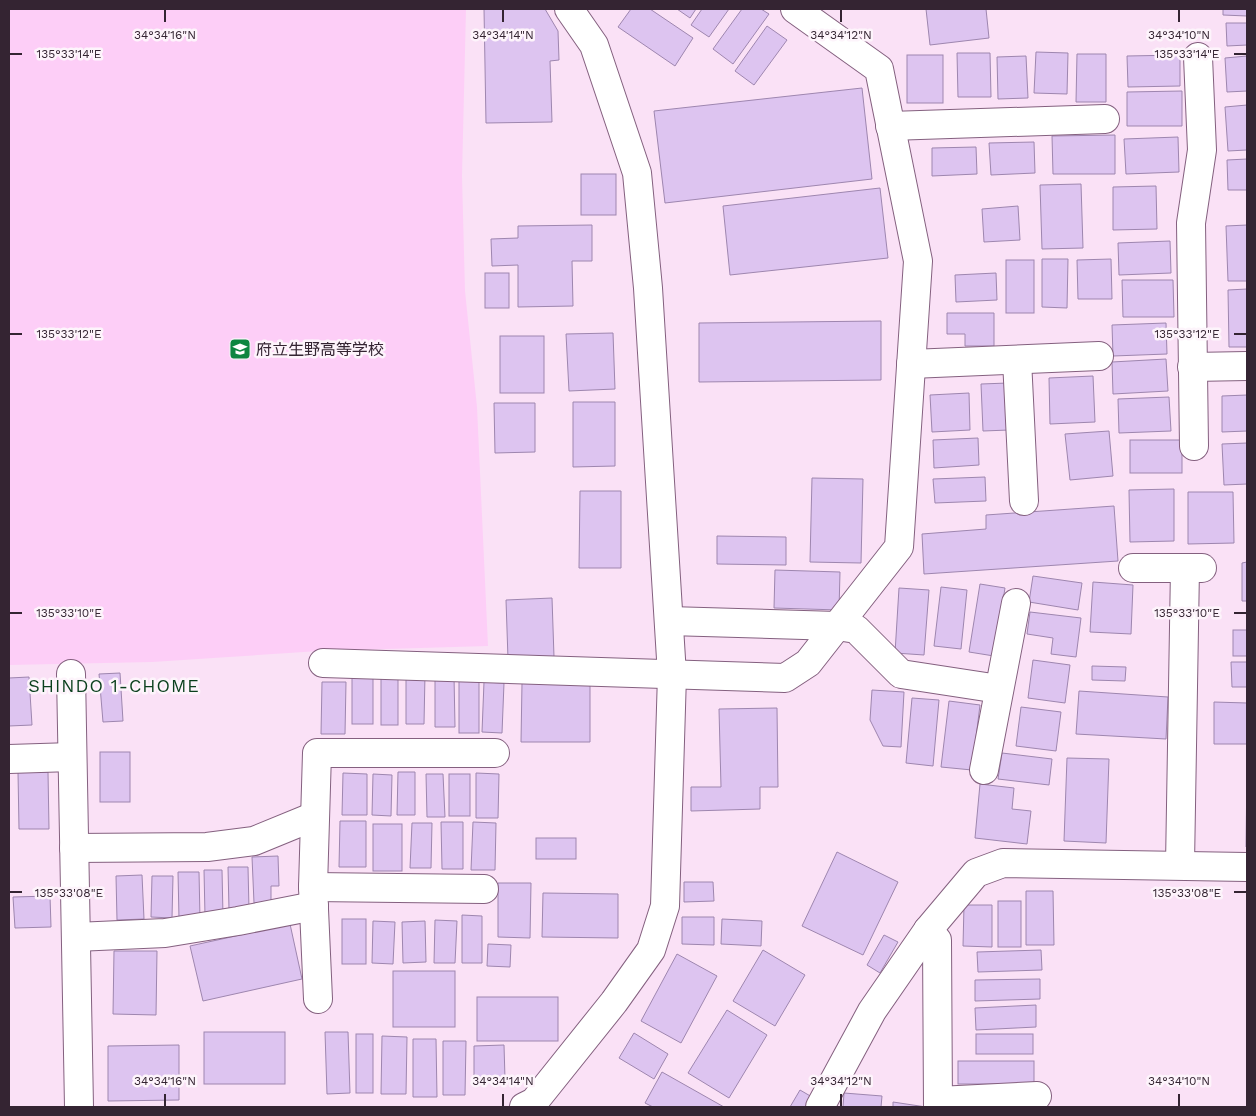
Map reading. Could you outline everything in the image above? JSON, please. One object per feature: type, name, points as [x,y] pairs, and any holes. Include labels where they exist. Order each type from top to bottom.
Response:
[{"type":"street","points":[[524,1107],[534,1102],[614,1002],[651,950],[665,906],[672,675],[648,288],[637,173],[594,45],[569,9]]},
{"type":"street","points":[[323,663],[785,678],[808,663],[899,548],[918,261],[879,69],[795,9]]},
{"type":"street","points":[[1194,446],[1191,223],[1202,150],[1198,57]]},
{"type":"street","points":[[890,126],[1105,120]]},
{"type":"street","points":[[911,364],[1099,356]]},
{"type":"street","points":[[1017,360],[1024,501]]},
{"type":"street","points":[[1192,367],[1247,366]]},
{"type":"street","points":[[1134,568],[1194,568],[1180,865]]},
{"type":"street","points":[[984,770],[1016,603]]},
{"type":"street","points":[[669,621],[837,626],[856,629],[901,674],[999,689]]},
{"type":"street","points":[[71,674],[79,1107]]},
{"type":"street","points":[[318,999],[314,897],[317,753],[495,753]]},
{"type":"street","points":[[9,760],[72,757]]},
{"type":"street","points":[[74,848],[207,847],[254,841],[315,816]]},
{"type":"street","points":[[820,1107],[872,1011],[928,930],[976,873],[1003,863],[1247,867]]},
{"type":"street","points":[[76,937],[165,933],[238,921],[314,897],[484,889]]},
{"type":"street","points":[[928,930],[937,940],[938,1104],[1037,1096]]},
{"type":"shaded area","name":"府立生野高等学校","points":[[9,9],[466,9],[462,176],[465,291],[477,407],[488,646],[319,651],[152,662],[9,665]]},
{"type":"building","points":[[484,9],[545,9],[558,31],[559,60],[550,61],[552,122],[486,123]]},
{"type":"building","points":[[631,9],[650,9],[693,38],[675,66],[618,27]]},
{"type":"building","points":[[677,9],[696,9],[690,18]]},
{"type":"building","points":[[702,9],[729,9],[709,37],[691,25]]},
{"type":"building","points":[[742,9],[761,9],[769,14],[733,64],[713,49]]},
{"type":"building","points":[[926,9],[986,9],[989,38],[930,45]]},
{"type":"building","points":[[1223,9],[1247,9],[1247,16],[1223,15]]},
{"type":"building","points":[[1226,23],[1247,23],[1247,45],[1227,46]]},
{"type":"building","points":[[767,26],[787,40],[754,85],[735,71]]},
{"type":"building","points":[[1036,52],[1068,53],[1067,94],[1034,93]]},
{"type":"building","points":[[957,53],[990,53],[991,97],[958,97]]},
{"type":"building","points":[[1077,54],[1106,54],[1106,102],[1076,102]]},
{"type":"building","points":[[907,55],[943,55],[943,103],[907,103]]},
{"type":"building","points":[[1180,55],[1180,86],[1128,87],[1127,56]]},
{"type":"building","points":[[1026,56],[1028,98],[998,99],[997,57]]},
{"type":"building","points":[[1247,56],[1247,91],[1227,92],[1225,58]]},
{"type":"building","points":[[862,88],[872,179],[665,203],[654,111]]},
{"type":"building","points":[[1182,91],[1182,126],[1127,126],[1127,92]]},
{"type":"building","points":[[1247,105],[1247,150],[1228,151],[1225,107]]},
{"type":"building","points":[[1115,135],[1115,174],[1053,174],[1052,136]]},
{"type":"building","points":[[1178,137],[1179,172],[1126,174],[1124,139]]},
{"type":"building","points":[[1034,142],[1035,173],[991,175],[989,143]]},
{"type":"building","points":[[976,147],[977,174],[932,176],[932,148]]},
{"type":"building","points":[[1247,159],[1247,190],[1228,190],[1227,160]]},
{"type":"building","points":[[581,174],[616,174],[616,215],[581,215]]},
{"type":"building","points":[[1081,184],[1083,248],[1042,249],[1040,185]]},
{"type":"building","points":[[1156,186],[1157,229],[1113,230],[1113,187]]},
{"type":"building","points":[[880,188],[888,258],[730,275],[723,206]]},
{"type":"building","points":[[1018,206],[1020,240],[984,242],[982,209]]},
{"type":"building","points":[[592,225],[592,261],[572,261],[573,306],[518,307],[518,265],[492,266],[491,239],[518,238],[518,226]]},
{"type":"building","points":[[1247,225],[1247,281],[1228,281],[1226,226]]},
{"type":"building","points":[[1170,241],[1171,273],[1119,275],[1118,243]]},
{"type":"building","points":[[1042,259],[1068,259],[1067,308],[1042,307]]},
{"type":"building","points":[[1111,259],[1112,299],[1078,299],[1077,260]]},
{"type":"building","points":[[1006,260],[1034,260],[1034,313],[1006,313]]},
{"type":"building","points":[[485,273],[509,273],[509,308],[485,308]]},
{"type":"building","points":[[996,273],[997,300],[956,302],[955,275]]},
{"type":"building","points":[[1122,280],[1173,280],[1174,317],[1123,317]]},
{"type":"building","points":[[1247,289],[1247,347],[1229,347],[1228,290]]},
{"type":"building","points":[[947,313],[994,313],[994,346],[965,346],[965,334],[947,334]]},
{"type":"building","points":[[881,321],[881,380],[699,382],[699,323]]},
{"type":"building","points":[[1166,323],[1167,354],[1113,356],[1112,325]]},
{"type":"building","points":[[613,333],[615,389],[569,391],[566,334]]},
{"type":"building","points":[[500,336],[544,336],[544,393],[500,393]]},
{"type":"building","points":[[1166,359],[1168,391],[1113,394],[1112,362]]},
{"type":"building","points":[[1093,376],[1095,422],[1050,424],[1049,378]]},
{"type":"building","points":[[1008,383],[1009,430],[983,431],[981,384]]},
{"type":"building","points":[[969,393],[970,430],[932,432],[930,395]]},
{"type":"building","points":[[1247,395],[1247,431],[1222,432],[1222,396]]},
{"type":"building","points":[[1169,397],[1171,431],[1119,433],[1118,399]]},
{"type":"building","points":[[573,402],[615,402],[615,466],[573,467]]},
{"type":"building","points":[[494,403],[535,403],[535,452],[495,453]]},
{"type":"building","points":[[1109,431],[1113,476],[1070,480],[1065,434]]},
{"type":"building","points":[[978,438],[979,465],[934,468],[933,440]]},
{"type":"building","points":[[1130,440],[1182,440],[1182,473],[1130,473]]},
{"type":"building","points":[[1247,443],[1247,484],[1224,485],[1222,444]]},
{"type":"building","points":[[985,477],[986,501],[935,503],[933,479]]},
{"type":"building","points":[[812,478],[863,479],[861,563],[810,562]]},
{"type":"building","points":[[1174,489],[1174,541],[1130,542],[1129,490]]},
{"type":"building","points":[[580,491],[621,491],[621,568],[579,568]]},
{"type":"building","points":[[1188,492],[1233,492],[1234,543],[1188,544]]},
{"type":"building","points":[[1114,506],[1118,561],[924,574],[922,534],[986,529],[986,515]]},
{"type":"building","points":[[717,536],[786,537],[786,565],[717,564]]},
{"type":"building","points":[[1247,562],[1247,601],[1242,601],[1242,563]]},
{"type":"building","points":[[775,570],[840,572],[839,610],[774,608]]},
{"type":"building","points":[[1033,576],[1082,583],[1078,610],[1029,602]]},
{"type":"building","points":[[1093,582],[1133,585],[1131,634],[1090,632]]},
{"type":"building","points":[[980,584],[1005,588],[994,656],[969,652]]},
{"type":"building","points":[[941,587],[967,590],[961,649],[934,646]]},
{"type":"building","points":[[899,588],[929,590],[924,655],[895,653]]},
{"type":"building","points":[[552,598],[554,657],[508,659],[506,600]]},
{"type":"building","points":[[1030,612],[1081,618],[1076,657],[1051,654],[1053,638],[1027,634]]},
{"type":"building","points":[[1233,630],[1247,630],[1247,656],[1233,656]]},
{"type":"building","points":[[1033,660],[1070,665],[1065,703],[1028,698]]},
{"type":"building","points":[[1231,662],[1247,662],[1247,687],[1232,687]]},
{"type":"building","points":[[1092,666],[1126,667],[1125,681],[1092,680]]},
{"type":"building","points":[[120,673],[123,721],[103,722],[99,674]]},
{"type":"building","points":[[381,673],[398,673],[398,725],[381,725]]},
{"type":"building","points":[[406,674],[425,674],[424,724],[406,724]]},
{"type":"building","points":[[435,676],[454,676],[455,727],[435,727]]},
{"type":"building","points":[[29,677],[32,725],[9,726],[9,678]]},
{"type":"building","points":[[352,678],[373,678],[373,724],[352,724]]},
{"type":"building","points":[[459,679],[479,679],[479,733],[459,733]]},
{"type":"building","points":[[322,682],[346,682],[345,734],[321,734]]},
{"type":"building","points":[[484,682],[504,683],[502,733],[482,732]]},
{"type":"building","points":[[522,683],[590,684],[590,742],[521,742]]},
{"type":"building","points":[[872,690],[904,692],[901,747],[883,746],[870,720]]},
{"type":"building","points":[[1079,691],[1168,697],[1166,739],[1076,734]]},
{"type":"building","points":[[912,698],[939,700],[933,766],[906,763]]},
{"type":"building","points":[[949,701],[980,705],[972,770],[941,767]]},
{"type":"building","points":[[1214,702],[1247,703],[1247,744],[1214,744]]},
{"type":"building","points":[[1021,707],[1061,712],[1056,751],[1016,746]]},
{"type":"building","points":[[777,708],[778,787],[760,787],[760,809],[691,811],[691,787],[721,787],[719,709]]},
{"type":"building","points":[[100,752],[130,752],[130,802],[100,802]]},
{"type":"building","points":[[1002,753],[1052,759],[1049,785],[998,779]]},
{"type":"building","points":[[1067,758],[1109,759],[1106,843],[1064,841]]},
{"type":"building","points":[[1247,768],[1247,847],[1246,847]]},
{"type":"building","points":[[18,772],[48,772],[49,829],[19,829]]},
{"type":"building","points":[[398,772],[415,772],[415,815],[397,815]]},
{"type":"building","points":[[343,773],[367,774],[367,815],[342,815]]},
{"type":"building","points":[[476,773],[499,774],[498,818],[476,818]]},
{"type":"building","points":[[373,774],[392,775],[391,816],[372,815]]},
{"type":"building","points":[[426,774],[443,774],[445,817],[427,817]]},
{"type":"building","points":[[449,774],[470,774],[470,816],[449,816]]},
{"type":"building","points":[[980,784],[1014,788],[1012,809],[1031,811],[1027,844],[975,838]]},
{"type":"building","points":[[340,821],[366,821],[366,867],[339,867]]},
{"type":"building","points":[[441,822],[463,822],[463,869],[442,869]]},
{"type":"building","points":[[473,822],[496,823],[495,870],[471,870]]},
{"type":"building","points":[[412,823],[432,823],[431,868],[410,868]]},
{"type":"building","points":[[373,824],[402,824],[402,871],[373,871]]},
{"type":"building","points":[[536,838],[576,838],[576,859],[536,859]]},
{"type":"building","points":[[837,852],[898,882],[863,955],[802,926]]},
{"type":"building","points":[[278,856],[279,886],[271,886],[271,903],[254,903],[252,857]]},
{"type":"building","points":[[228,867],[248,867],[249,910],[229,910]]},
{"type":"building","points":[[204,870],[222,870],[223,916],[205,916]]},
{"type":"building","points":[[178,872],[199,872],[200,919],[179,919]]},
{"type":"building","points":[[142,875],[144,919],[117,920],[116,876]]},
{"type":"building","points":[[152,876],[173,876],[172,918],[151,917]]},
{"type":"building","points":[[684,882],[713,882],[714,901],[684,902]]},
{"type":"building","points":[[498,883],[531,883],[530,938],[498,937]]},
{"type":"building","points":[[1026,891],[1053,891],[1054,945],[1026,945]]},
{"type":"building","points":[[543,893],[618,894],[618,938],[542,937]]},
{"type":"building","points":[[50,896],[51,927],[15,928],[13,897]]},
{"type":"building","points":[[998,901],[1021,901],[1021,947],[998,947]]},
{"type":"building","points":[[964,905],[992,905],[992,947],[963,946]]},
{"type":"building","points":[[462,915],[482,916],[482,963],[462,963]]},
{"type":"building","points":[[682,917],[714,917],[714,945],[682,944]]},
{"type":"building","points":[[342,919],[366,919],[366,964],[342,964]]},
{"type":"building","points":[[722,919],[762,921],[761,946],[721,944]]},
{"type":"building","points":[[435,920],[457,921],[455,963],[434,963]]},
{"type":"building","points":[[373,921],[395,922],[393,964],[372,963]]},
{"type":"building","points":[[425,921],[426,962],[403,963],[402,922]]},
{"type":"building","points":[[290,924],[302,979],[203,1001],[190,946]]},
{"type":"building","points":[[884,935],[898,942],[880,973],[867,965]]},
{"type":"building","points":[[488,944],[511,945],[510,967],[487,966]]},
{"type":"building","points":[[763,950],[805,975],[775,1026],[733,1001]]},
{"type":"building","points":[[1041,950],[1042,970],[978,972],[977,952]]},
{"type":"building","points":[[114,951],[157,951],[156,1015],[113,1014]]},
{"type":"building","points":[[677,954],[717,976],[681,1043],[641,1021]]},
{"type":"building","points":[[393,971],[455,971],[455,1027],[393,1027]]},
{"type":"building","points":[[1040,979],[1040,999],[975,1001],[975,980]]},
{"type":"building","points":[[477,997],[558,997],[558,1041],[477,1041]]},
{"type":"building","points":[[1036,1005],[1036,1027],[976,1030],[975,1008]]},
{"type":"building","points":[[727,1010],[767,1035],[729,1098],[688,1073]]},
{"type":"building","points":[[204,1032],[285,1032],[285,1084],[204,1084]]},
{"type":"building","points":[[325,1032],[348,1032],[350,1093],[327,1094]]},
{"type":"building","points":[[634,1033],[668,1054],[654,1079],[619,1058]]},
{"type":"building","points":[[356,1034],[373,1034],[373,1093],[356,1093]]},
{"type":"building","points":[[976,1034],[1033,1034],[1033,1054],[976,1054]]},
{"type":"building","points":[[382,1036],[407,1037],[406,1094],[381,1094]]},
{"type":"building","points":[[413,1039],[436,1039],[437,1097],[413,1097]]},
{"type":"building","points":[[443,1041],[466,1041],[465,1095],[443,1095]]},
{"type":"building","points":[[179,1045],[179,1100],[108,1101],[108,1046]]},
{"type":"building","points":[[504,1045],[505,1079],[474,1080],[474,1046]]},
{"type":"building","points":[[958,1061],[1034,1061],[1034,1084],[958,1084]]},
{"type":"building","points":[[662,1072],[724,1107],[653,1107],[645,1103]]},
{"type":"building","points":[[800,1090],[812,1097],[807,1107],[790,1107]]},
{"type":"building","points":[[844,1093],[882,1096],[881,1107],[843,1107]]},
{"type":"building","points":[[893,1102],[926,1107],[893,1107]]},
{"type":"place","name":"府立生野高等学校","points":[[240,349]]},
{"type":"district","name":"SHINDO 1-CHOME","points":[[114,685]]}]
